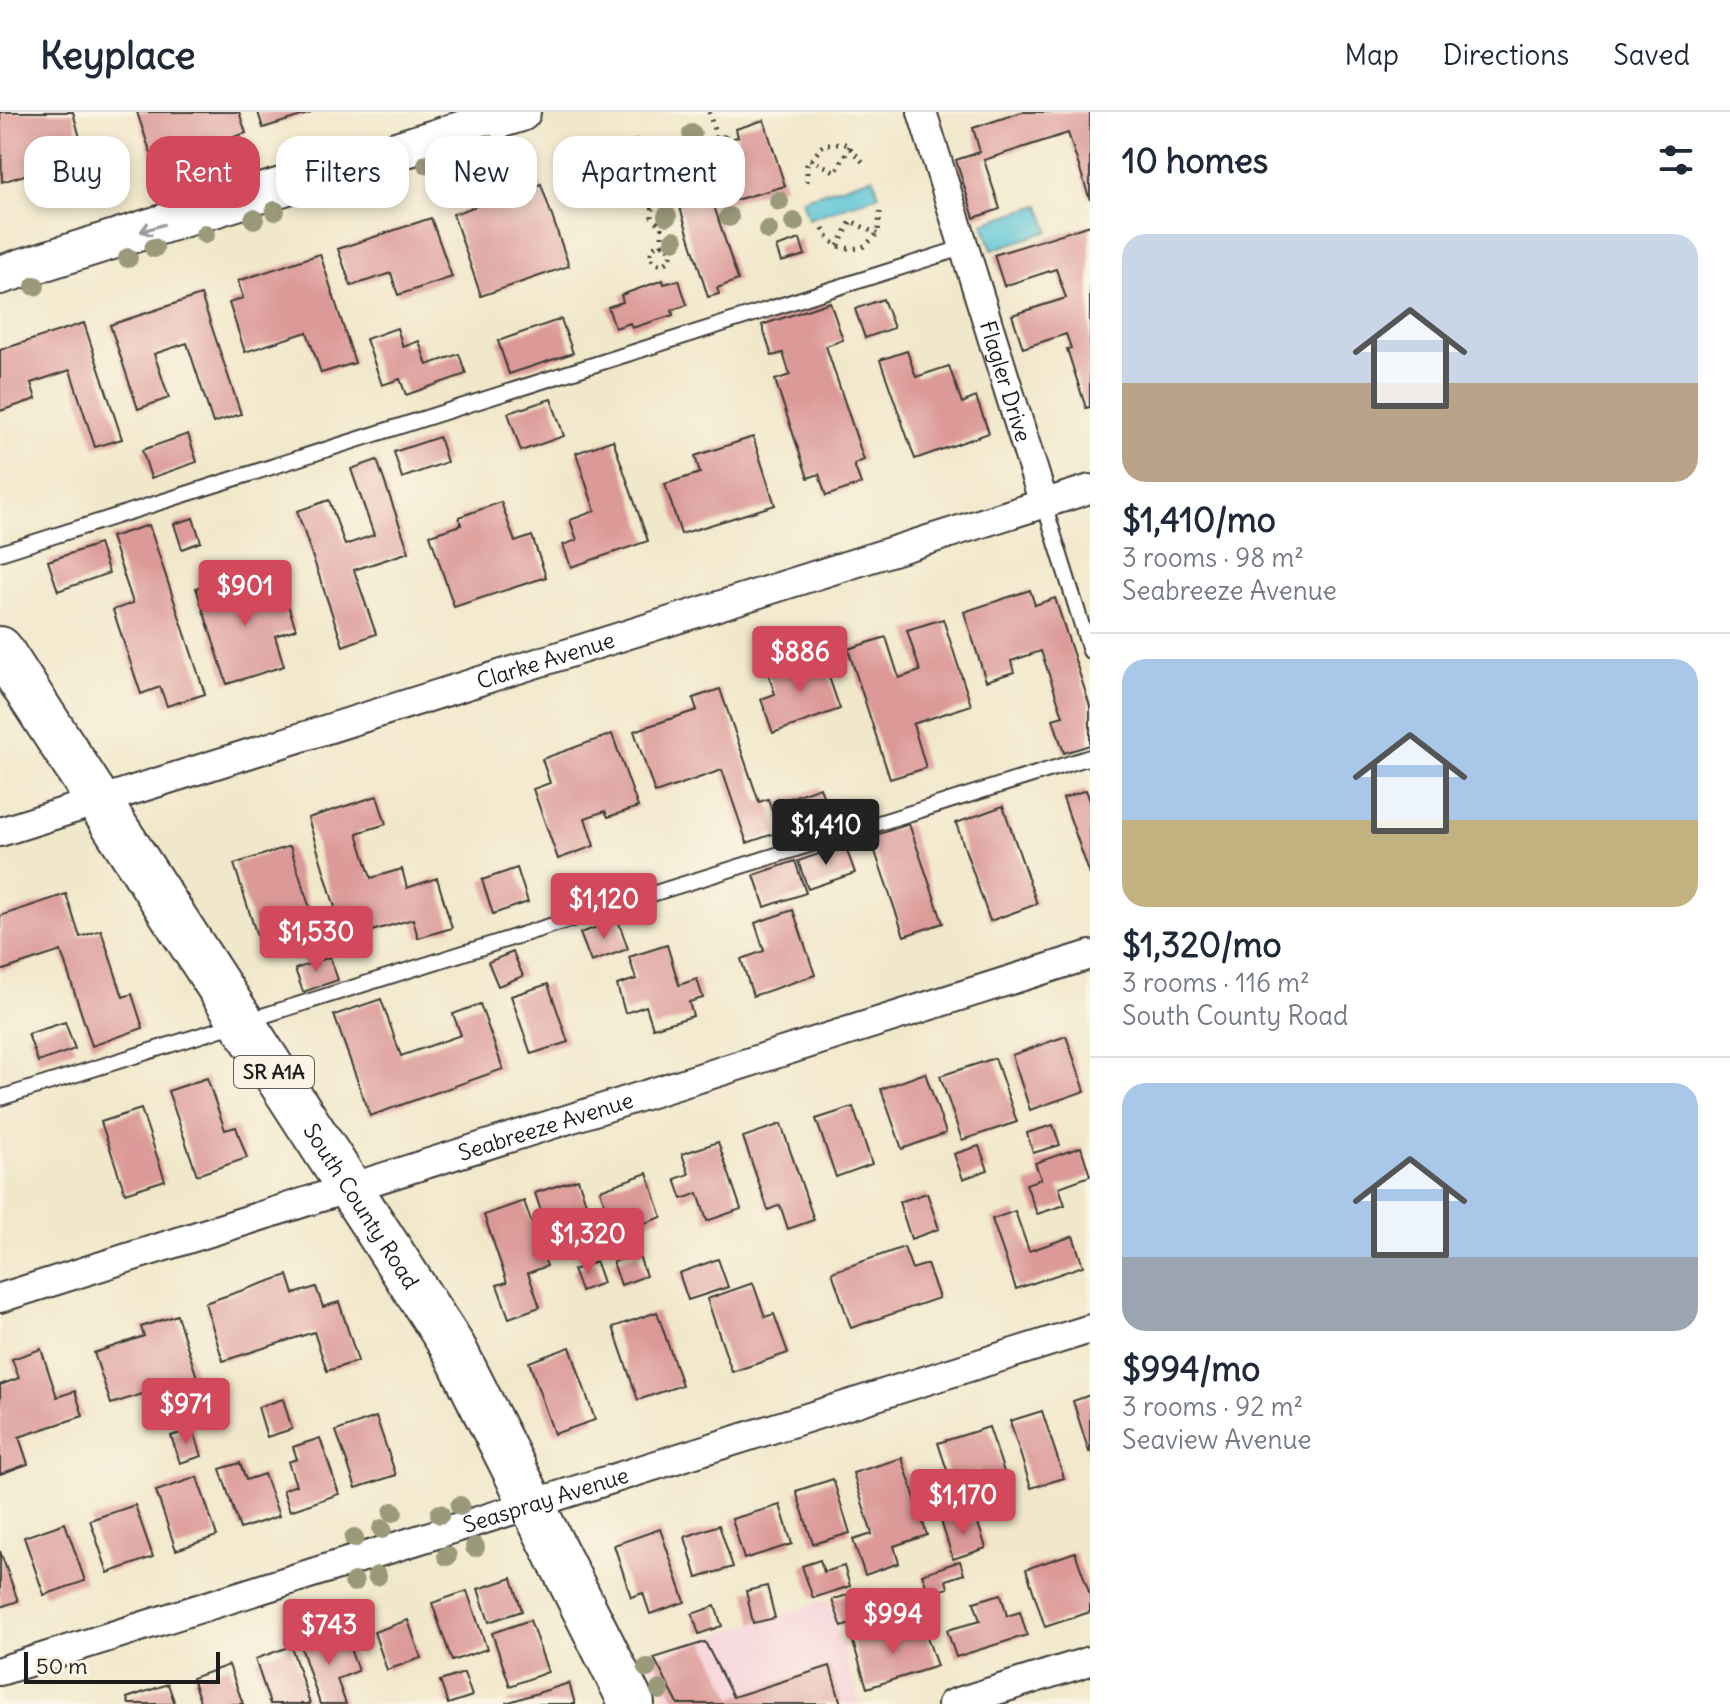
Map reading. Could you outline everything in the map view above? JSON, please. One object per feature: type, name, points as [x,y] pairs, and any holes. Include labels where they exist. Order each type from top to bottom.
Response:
[{"type":"main road","name":"South County Road","points":[[0,649],[454,1349],[632,1704]]},
{"type":"street","points":[[0,275],[521,112]]},
{"type":"street","name":"Flagler Drive","points":[[922,112],[1044,504]]},
{"type":"street","name":"Clarke Avenue","points":[[0,832],[1090,489]]},
{"type":"street","name":"Seabreeze Avenue","points":[[0,1298],[1090,955]]},
{"type":"street","name":"Seaspray Avenue","points":[[0,1671],[1090,1329]]},
{"type":"street","points":[[952,1704],[1090,1661]]},
{"type":"lane","points":[[0,553],[965,247]]},
{"type":"lane","name":"Flagler Drive","points":[[1044,504],[1090,651]]},
{"type":"lane","points":[[0,1098],[1090,757]]},
{"type":"path","points":[[709,112],[716,136]]},
{"type":"path","points":[[807,182],[810,159],[824,144],[835,142],[850,146],[864,163]]},
{"type":"path","points":[[810,159],[836,172],[850,146]]},
{"type":"path","points":[[655,208],[652,217],[662,227],[662,245]]},
{"type":"path","points":[[823,229],[838,246],[865,246],[877,234],[880,212]]},
{"type":"path","points":[[838,246],[851,221],[877,234]]},
{"type":"shaded area","points":[[828,1600],[860,1704],[670,1704],[645,1658]]},
{"type":"water","points":[[873,177],[879,195],[808,219],[802,199]]},
{"type":"water","points":[[1040,205],[1049,231],[992,250],[983,223]]},
{"type":"building","points":[[0,112],[73,112],[79,136],[24,136],[24,175],[2,182]]},
{"type":"building","points":[[137,112],[239,112],[246,133],[237,136],[146,136],[146,139]]},
{"type":"building","points":[[258,112],[311,112],[311,113],[263,128]]},
{"type":"building","points":[[1022,112],[1090,112],[1090,200],[1068,133],[984,160],[1000,209],[974,218],[956,160],[980,152],[973,128]]},
{"type":"building","points":[[764,120],[785,186],[745,197],[745,136],[738,136],[736,129]]},
{"type":"building","points":[[541,184],[569,266],[481,296],[453,214],[471,208],[537,208],[537,185]]},
{"type":"building","points":[[680,208],[715,208],[738,280],[717,288],[719,294],[708,297]]},
{"type":"building","points":[[431,218],[452,277],[398,295],[391,273],[351,286],[338,249]]},
{"type":"building","points":[[1090,225],[1090,407],[1086,408],[1067,349],[1071,348],[1066,334],[1023,348],[1012,315],[1066,298],[1056,269],[1004,286],[994,255]]},
{"type":"building","points":[[800,239],[805,255],[781,262],[776,247]]},
{"type":"building","points":[[320,254],[355,363],[321,373],[307,332],[245,352],[229,303],[243,298],[238,281]]},
{"type":"building","points":[[663,280],[664,284],[679,280],[687,305],[672,310],[673,315],[632,328],[630,323],[615,328],[608,307],[623,302],[621,295]]},
{"type":"building","points":[[201,295],[241,414],[213,423],[187,343],[154,354],[169,398],[138,409],[110,325]]},
{"type":"building","points":[[883,299],[894,328],[865,338],[855,309]]},
{"type":"building","points":[[830,302],[843,340],[826,346],[864,460],[854,464],[861,484],[826,496],[819,474],[808,478],[775,380],[790,375],[783,353],[772,356],[762,325]]},
{"type":"building","points":[[561,319],[573,353],[509,374],[498,341]]},
{"type":"building","points":[[84,323],[122,439],[95,447],[70,370],[31,383],[36,399],[0,411],[0,350]]},
{"type":"building","points":[[397,328],[403,347],[419,341],[427,365],[459,354],[466,374],[406,395],[400,379],[382,385],[366,339]]},
{"type":"building","points":[[907,351],[916,377],[949,366],[962,403],[976,397],[989,433],[915,459],[880,360]]},
{"type":"building","points":[[551,399],[564,436],[521,451],[508,413]]},
{"type":"building","points":[[188,434],[197,462],[151,478],[142,450]]},
{"type":"building","points":[[439,437],[447,462],[402,478],[394,452]]},
{"type":"building","points":[[753,437],[775,505],[681,534],[665,484],[700,473],[695,456]]},
{"type":"building","points":[[613,440],[648,541],[571,567],[563,545],[577,540],[570,520],[595,511],[576,453]]},
{"type":"building","points":[[377,460],[409,552],[354,570],[376,634],[343,646],[297,511],[329,500],[345,545],[374,535],[351,469]]},
{"type":"building","points":[[501,502],[515,542],[532,536],[546,577],[454,607],[430,535],[461,525],[459,517]]},
{"type":"building","points":[[193,518],[201,542],[182,549],[174,524]]},
{"type":"building","points":[[149,525],[205,694],[167,706],[160,687],[141,694],[113,610],[133,603],[111,537]]},
{"type":"building","points":[[99,544],[109,573],[58,591],[48,561]]},
{"type":"building","points":[[233,576],[241,601],[282,588],[296,629],[275,636],[284,666],[227,684],[196,588]]},
{"type":"building","points":[[1030,590],[1035,605],[1055,598],[1090,706],[1090,745],[1064,753],[1053,719],[1063,716],[1041,651],[1011,661],[1014,672],[986,681],[964,612]]},
{"type":"building","points":[[943,619],[971,705],[913,724],[926,768],[890,779],[848,649],[886,637],[899,678],[920,671],[907,630]]},
{"type":"building","points":[[821,654],[840,709],[773,733],[761,699],[775,694],[768,673]]},
{"type":"building","points":[[720,689],[759,802],[768,799],[779,832],[747,843],[722,770],[655,793],[634,731],[697,710],[693,698]]},
{"type":"building","points":[[612,734],[638,807],[608,817],[605,811],[585,818],[594,846],[558,859],[533,789],[550,783],[542,759]]},
{"type":"building","points":[[820,787],[829,814],[784,829],[775,803]]},
{"type":"building","points":[[1086,790],[1090,801],[1090,875],[1063,798]]},
{"type":"building","points":[[377,796],[386,824],[357,833],[371,878],[402,869],[407,888],[437,878],[452,928],[418,938],[413,919],[368,932],[363,914],[339,921],[308,818]]},
{"type":"building","points":[[1003,806],[1037,904],[990,921],[956,823]]},
{"type":"building","points":[[909,824],[943,923],[904,936],[870,837]]},
{"type":"building","points":[[845,845],[855,873],[808,889],[798,861]]},
{"type":"building","points":[[290,846],[319,937],[263,955],[234,864]]},
{"type":"building","points":[[795,861],[806,893],[765,907],[754,875]]},
{"type":"building","points":[[517,868],[528,902],[493,914],[482,880]]},
{"type":"building","points":[[66,894],[80,937],[101,930],[123,997],[132,994],[143,1028],[92,1046],[61,951],[0,971],[0,916]]},
{"type":"building","points":[[793,910],[815,975],[753,996],[741,959],[764,951],[755,923]]},
{"type":"building","points":[[618,920],[628,949],[591,962],[580,933]]},
{"type":"building","points":[[667,945],[679,985],[697,979],[703,998],[689,1002],[693,1016],[653,1028],[646,1006],[625,1013],[617,985],[636,979],[629,957]]},
{"type":"building","points":[[513,952],[523,976],[498,986],[488,962]]},
{"type":"building","points":[[330,957],[338,980],[303,992],[295,969]]},
{"type":"building","points":[[548,984],[568,1042],[531,1054],[511,996]]},
{"type":"building","points":[[381,999],[401,1056],[461,1035],[453,1014],[480,1004],[503,1069],[370,1116],[334,1015]]},
{"type":"building","points":[[65,1022],[75,1049],[38,1062],[28,1034]]},
{"type":"building","points":[[1066,1036],[1085,1091],[1030,1110],[1012,1055]]},
{"type":"building","points":[[995,1058],[1017,1122],[962,1140],[940,1076]]},
{"type":"building","points":[[925,1073],[946,1133],[902,1149],[881,1089]]},
{"type":"building","points":[[207,1078],[225,1130],[236,1127],[247,1158],[197,1175],[168,1091]]},
{"type":"building","points":[[853,1107],[872,1164],[836,1177],[816,1119]]},
{"type":"building","points":[[141,1109],[165,1180],[125,1193],[101,1122]]},
{"type":"building","points":[[781,1124],[814,1220],[788,1229],[780,1205],[768,1210],[743,1137]]},
{"type":"building","points":[[1053,1125],[1060,1145],[1033,1153],[1027,1133]]},
{"type":"building","points":[[718,1142],[741,1209],[707,1221],[698,1193],[682,1199],[675,1179],[689,1174],[682,1154]]},
{"type":"building","points":[[979,1146],[988,1170],[963,1179],[954,1154]]},
{"type":"building","points":[[1081,1147],[1090,1176],[1059,1187],[1065,1205],[1037,1214],[1026,1184],[1041,1179],[1035,1163]]},
{"type":"building","points":[[647,1173],[662,1217],[615,1234],[600,1190]]},
{"type":"building","points":[[578,1179],[594,1228],[551,1242],[535,1193]]},
{"type":"building","points":[[927,1193],[939,1229],[911,1239],[899,1202]]},
{"type":"building","points":[[524,1201],[547,1266],[528,1273],[540,1307],[509,1318],[497,1285],[507,1282],[484,1215]]},
{"type":"building","points":[[1015,1211],[1029,1251],[1073,1236],[1083,1266],[1016,1289],[992,1219]]},
{"type":"building","points":[[904,1247],[912,1269],[927,1264],[939,1298],[851,1328],[832,1272]]},
{"type":"building","points":[[638,1253],[646,1276],[621,1285],[613,1262]]},
{"type":"building","points":[[718,1259],[728,1287],[688,1300],[679,1273]]},
{"type":"building","points":[[596,1262],[603,1283],[581,1291],[573,1270]]},
{"type":"building","points":[[288,1275],[294,1294],[316,1287],[323,1307],[339,1302],[358,1361],[327,1371],[314,1332],[223,1361],[205,1303]]},
{"type":"building","points":[[753,1283],[765,1317],[774,1314],[788,1353],[732,1372],[707,1299]]},
{"type":"building","points":[[657,1312],[682,1385],[638,1400],[613,1327]]},
{"type":"building","points":[[177,1315],[203,1396],[167,1408],[161,1388],[111,1404],[94,1353],[144,1336],[141,1327]]},
{"type":"building","points":[[570,1347],[595,1420],[554,1434],[529,1362]]},
{"type":"building","points":[[41,1349],[57,1397],[75,1391],[83,1416],[19,1437],[28,1464],[0,1474],[0,1385],[19,1378],[12,1359]]},
{"type":"building","points":[[1090,1395],[1090,1452],[1089,1452],[1073,1401]]},
{"type":"building","points":[[283,1399],[292,1429],[267,1437],[258,1407]]},
{"type":"building","points":[[1042,1411],[1064,1478],[1031,1488],[1010,1421]]},
{"type":"building","points":[[376,1417],[396,1475],[356,1488],[336,1431]]},
{"type":"building","points":[[989,1427],[1008,1484],[986,1492],[979,1470],[950,1479],[938,1443]]},
{"type":"building","points":[[193,1429],[202,1456],[180,1463],[171,1436]]},
{"type":"building","points":[[320,1438],[339,1494],[290,1511],[283,1490],[296,1485],[288,1462],[297,1459],[293,1447]]},
{"type":"building","points":[[902,1458],[927,1535],[894,1546],[899,1563],[865,1575],[853,1540],[872,1534],[853,1473]]},
{"type":"building","points":[[240,1463],[246,1480],[264,1474],[279,1516],[240,1529],[220,1469]]},
{"type":"building","points":[[197,1477],[217,1536],[176,1550],[156,1491]]},
{"type":"building","points":[[833,1479],[850,1533],[813,1544],[796,1491]]},
{"type":"building","points":[[135,1505],[153,1557],[108,1573],[90,1520]]},
{"type":"building","points":[[780,1505],[792,1544],[744,1559],[732,1519]]},
{"type":"building","points":[[959,1515],[962,1525],[977,1520],[986,1548],[953,1559],[941,1521]]},
{"type":"building","points":[[65,1523],[85,1581],[44,1595],[24,1537]]},
{"type":"building","points":[[719,1525],[733,1567],[697,1578],[685,1537]]},
{"type":"building","points":[[660,1529],[685,1602],[650,1614],[643,1593],[631,1597],[614,1545]]},
{"type":"building","points":[[0,1551],[18,1601],[0,1607]]},
{"type":"building","points":[[1075,1552],[1090,1595],[1090,1612],[1045,1627],[1026,1569]]},
{"type":"building","points":[[820,1560],[824,1572],[844,1566],[850,1586],[813,1598],[802,1566]]},
{"type":"building","points":[[960,1561],[964,1574],[946,1580],[948,1588],[929,1594],[922,1574]]},
{"type":"building","points":[[512,1578],[522,1611],[489,1622],[478,1589]]},
{"type":"building","points":[[767,1586],[775,1618],[753,1623],[746,1591]]},
{"type":"building","points":[[867,1588],[876,1615],[842,1627],[832,1600]]},
{"type":"building","points":[[467,1591],[487,1649],[452,1661],[432,1603]]},
{"type":"building","points":[[1001,1594],[1007,1616],[1020,1612],[1027,1635],[956,1657],[947,1630],[980,1621],[974,1602]]},
{"type":"building","points":[[715,1606],[722,1626],[699,1634],[692,1614]]},
{"type":"building","points":[[408,1620],[421,1658],[387,1670],[374,1632]]},
{"type":"building","points":[[530,1620],[548,1672],[510,1686],[492,1633]]},
{"type":"building","points":[[924,1628],[937,1666],[867,1688],[852,1639],[880,1630],[884,1640]]},
{"type":"building","points":[[344,1632],[358,1671],[337,1679],[346,1704],[320,1704],[301,1647]]},
{"type":"building","points":[[705,1642],[733,1697],[830,1666],[841,1704],[678,1704],[654,1658]]},
{"type":"building","points":[[291,1646],[310,1704],[270,1704],[255,1659]]},
{"type":"building","points":[[229,1665],[243,1704],[201,1704],[192,1678]]},
{"type":"building","points":[[464,1673],[472,1696],[448,1704],[440,1681]]},
{"type":"building","points":[[569,1683],[575,1704],[506,1704],[506,1703]]},
{"type":"building","points":[[168,1684],[175,1704],[129,1704],[127,1698]]}]
